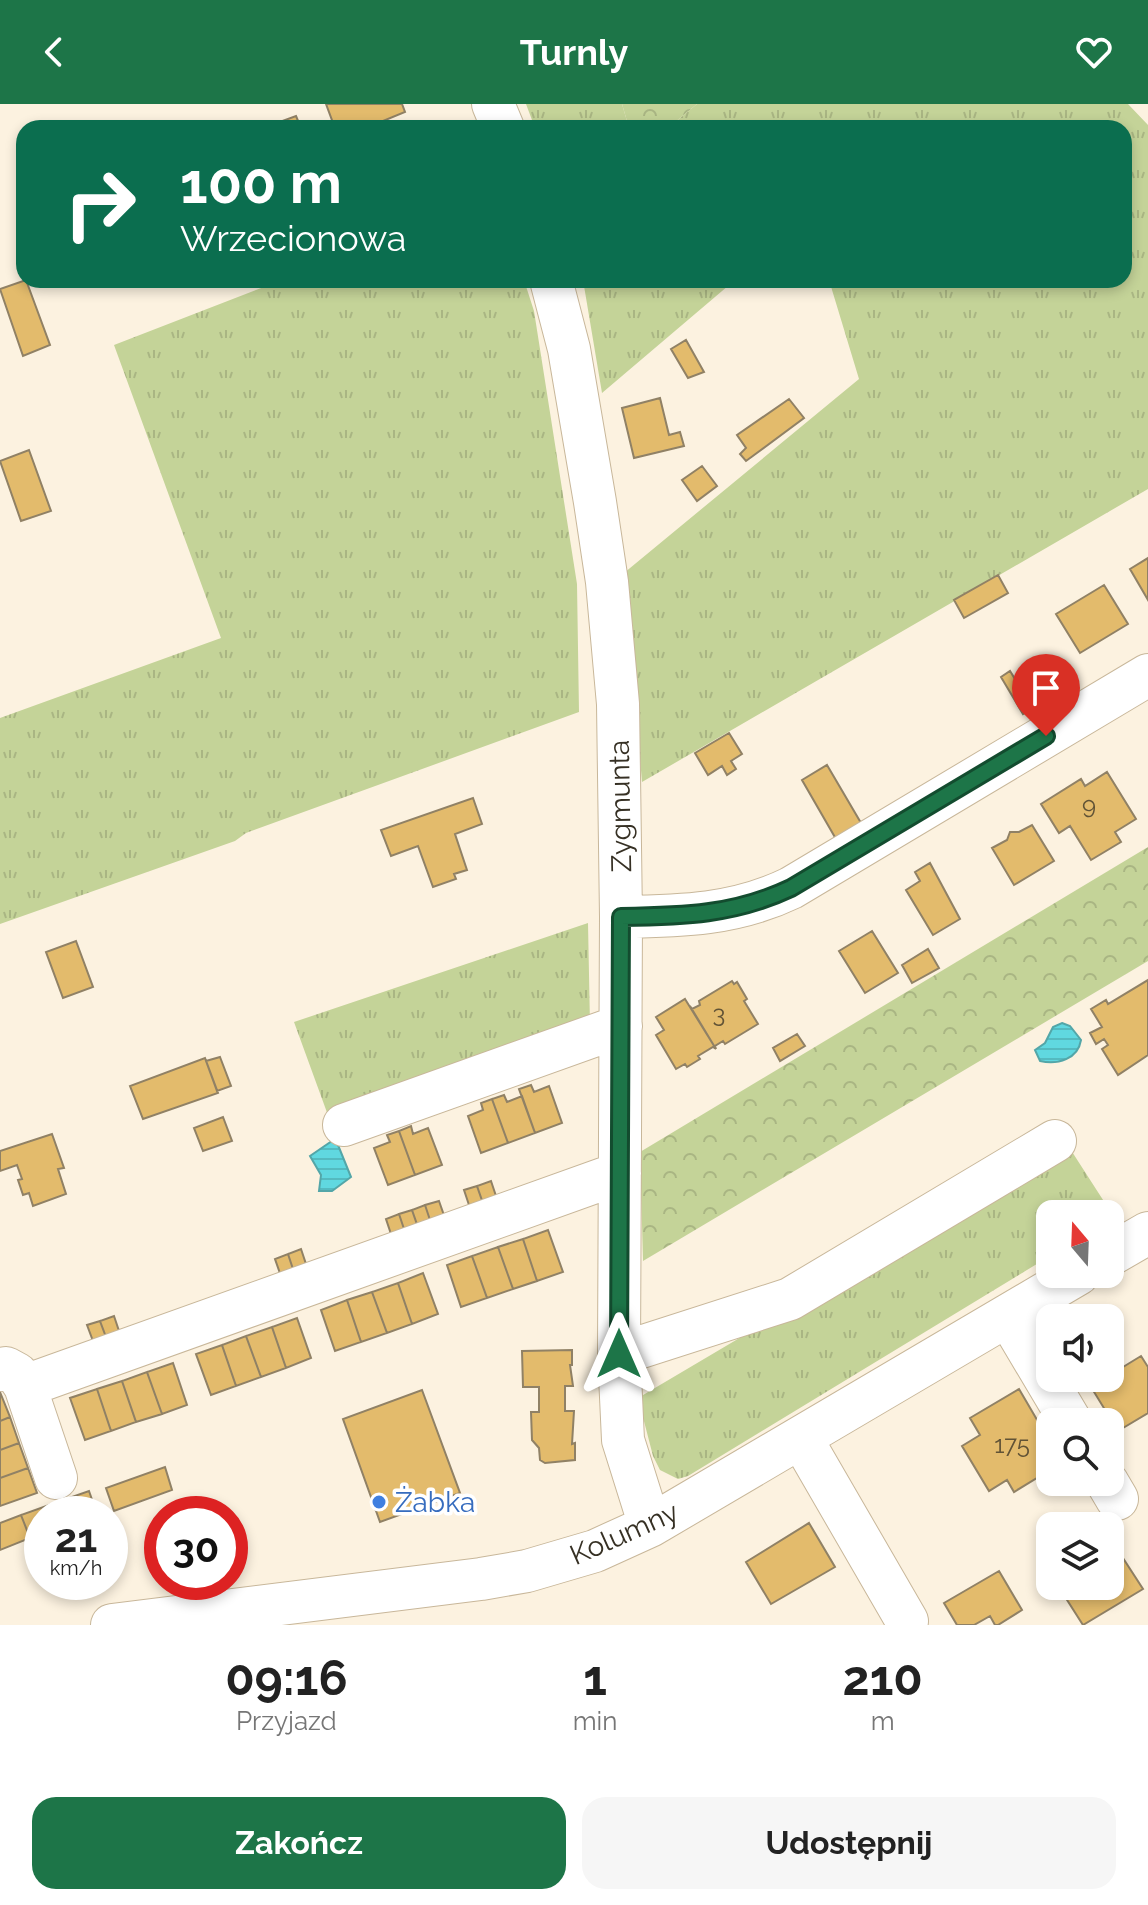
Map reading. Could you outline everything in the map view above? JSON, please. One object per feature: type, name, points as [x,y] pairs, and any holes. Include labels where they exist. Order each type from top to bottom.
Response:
[{"type":"street","name":"Zygmunta","points":[[553,288],[569,349],[607,582],[618,704],[621,917],[619,1354],[623,1440],[650,1526]]},
{"type":"street","points":[[621,917],[676,916],[745,907],[769,899],[1148,675]]},
{"type":"street","points":[[344,1125],[621,1026]]},
{"type":"street","points":[[619,1354],[790,1299],[1055,1141]]},
{"type":"street","points":[[56,1478],[12,1378],[620,1173]]},
{"type":"street","points":[[1124,1247],[1148,1233]]},
{"type":"street","name":"Kolumny","points":[[112,1625],[262,1616],[527,1571],[595,1551],[650,1526],[1055,1288]]},
{"type":"street","points":[[1008,1316],[1063,1408]]},
{"type":"street","points":[[801,1438],[907,1621]]},
{"type":"green space","points":[[526,104],[622,104],[627,120],[532,120]]},
{"type":"green space","points":[[622,104],[697,104],[678,120],[627,120]]},
{"type":"green space","points":[[697,104],[1128,104],[1148,125],[1148,489],[642,782],[624,573],[859,379],[831,288],[1132,288],[1132,120],[678,120]]},
{"type":"green space","points":[[261,288],[527,288],[534,311],[577,584],[579,712],[246,833],[235,841],[0,924],[0,718],[221,638],[114,345]]},
{"type":"green space","points":[[584,288],[726,288],[602,393]]},
{"type":"green space","points":[[1148,847],[1148,961],[643,1261],[640,1152]]},
{"type":"green space","points":[[588,923],[590,1025],[329,1118],[294,1022]]},
{"type":"green space","points":[[1067,1144],[1103,1200],[1036,1200],[1036,1265],[688,1476],[678,1479],[660,1470],[653,1456],[638,1398]]},
{"type":"water","points":[[1062,1023],[1070,1026],[1081,1040],[1079,1047],[1066,1059],[1040,1061],[1035,1050],[1045,1043],[1053,1027]]},
{"type":"water","points":[[332,1141],[338,1145],[351,1177],[332,1191],[319,1191],[321,1175],[310,1156]]},
{"type":"building","points":[[326,104],[402,104],[405,112],[386,120],[332,120]]},
{"type":"building","points":[[16,283],[16,288],[29,288],[50,345],[23,356],[0,289]]},
{"type":"building","points":[[686,340],[704,372],[688,378],[671,349]]},
{"type":"building","points":[[660,398],[669,435],[680,432],[684,446],[634,458],[622,408]]},
{"type":"building","points":[[789,399],[804,418],[746,461],[740,454],[746,448],[737,435]]},
{"type":"building","points":[[29,450],[51,511],[21,521],[0,461]]},
{"type":"building","points":[[702,466],[717,486],[697,501],[682,480]]},
{"type":"building","points":[[1148,558],[1148,600],[1130,569]]},
{"type":"building","points":[[998,575],[1008,593],[964,618],[954,600]]},
{"type":"building","points":[[1104,585],[1128,624],[1080,653],[1056,614]]},
{"type":"building","points":[[1044,661],[1065,688],[1023,714],[1001,677],[1010,671],[1015,679]]},
{"type":"building","points":[[729,733],[742,754],[731,761],[736,769],[727,775],[722,766],[708,775],[695,753]]},
{"type":"building","points":[[827,765],[861,823],[836,839],[802,780]]},
{"type":"building","points":[[1107,772],[1136,819],[1115,832],[1121,842],[1091,860],[1070,826],[1059,833],[1041,804],[1081,779],[1085,786]]},
{"type":"building","points":[[473,798],[482,824],[455,834],[467,870],[454,874],[456,879],[433,887],[418,846],[391,856],[381,830]]},
{"type":"building","points":[[1032,825],[1054,861],[1014,885],[992,848],[1007,840],[1010,832],[1019,832]]},
{"type":"building","points":[[930,863],[960,919],[933,935],[906,890],[920,881],[915,872]]},
{"type":"building","points":[[872,931],[898,973],[865,993],[839,951]]},
{"type":"building","points":[[76,941],[93,987],[63,998],[46,952]]},
{"type":"building","points":[[928,949],[939,968],[912,983],[902,965]]},
{"type":"building","points":[[1148,980],[1148,1055],[1118,1075],[1102,1049],[1108,1045],[1104,1039],[1096,1044],[1090,1033],[1102,1027],[1091,1009],[1106,1000],[1108,1004]]},
{"type":"building","points":[[732,981],[734,984],[737,982],[758,1024],[725,1044],[723,1041],[715,1046],[716,1049],[690,1006],[692,1009],[700,1005],[699,1001]]},
{"type":"building","points":[[685,999],[716,1049],[713,1047],[698,1056],[700,1059],[687,1067],[685,1064],[676,1069],[656,1035],[664,1030],[656,1017]]},
{"type":"building","points":[[797,1034],[805,1046],[780,1061],[773,1048]]},
{"type":"building","points":[[220,1057],[231,1086],[217,1091],[206,1061]]},
{"type":"building","points":[[205,1058],[218,1093],[143,1119],[130,1086]]},
{"type":"building","points":[[531,1085],[534,1092],[549,1086],[562,1123],[535,1133],[519,1089]]},
{"type":"building","points":[[504,1095],[507,1102],[522,1096],[535,1133],[508,1143],[492,1099]]},
{"type":"building","points":[[492,1099],[508,1143],[481,1153],[468,1116],[483,1110],[481,1103]]},
{"type":"building","points":[[223,1117],[232,1141],[203,1151],[194,1128]]},
{"type":"building","points":[[411,1126],[413,1134],[428,1128],[442,1165],[415,1175],[399,1131]]},
{"type":"building","points":[[399,1131],[415,1175],[388,1185],[374,1148],[390,1142],[387,1135]]},
{"type":"building","points":[[52,1134],[64,1168],[58,1169],[66,1194],[33,1206],[29,1193],[23,1195],[17,1165],[0,1171],[0,1151]]},
{"type":"building","points":[[491,1181],[499,1205],[485,1209],[477,1186]]},
{"type":"building","points":[[477,1186],[485,1209],[472,1214],[464,1190]]},
{"type":"building","points":[[439,1201],[447,1224],[433,1229],[425,1205]]},
{"type":"building","points":[[425,1205],[433,1229],[420,1233],[412,1210]]},
{"type":"building","points":[[412,1210],[420,1233],[407,1238],[399,1214]]},
{"type":"building","points":[[399,1214],[407,1238],[394,1243],[386,1219]]},
{"type":"building","points":[[548,1230],[563,1272],[537,1281],[523,1239]]},
{"type":"building","points":[[523,1239],[537,1281],[513,1289],[498,1247]]},
{"type":"building","points":[[498,1247],[513,1289],[487,1298],[472,1256]]},
{"type":"building","points":[[301,1249],[309,1273],[296,1278],[288,1254]]},
{"type":"building","points":[[288,1254],[296,1278],[283,1282],[275,1259]]},
{"type":"building","points":[[472,1256],[487,1298],[461,1307],[447,1265]]},
{"type":"building","points":[[423,1273],[438,1314],[412,1324],[398,1283]]},
{"type":"building","points":[[398,1283],[412,1324],[387,1333],[372,1292]]},
{"type":"building","points":[[372,1292],[387,1333],[361,1342],[347,1300]]},
{"type":"building","points":[[347,1300],[361,1342],[335,1351],[321,1310]]},
{"type":"building","points":[[114,1316],[122,1340],[109,1345],[100,1321]]},
{"type":"building","points":[[297,1318],[311,1358],[286,1368],[272,1327]]},
{"type":"building","points":[[100,1321],[109,1345],[96,1349],[87,1325]]},
{"type":"building","points":[[272,1327],[286,1368],[261,1377],[246,1336]]},
{"type":"building","points":[[246,1336],[261,1377],[236,1386],[222,1345]]},
{"type":"building","points":[[222,1345],[236,1386],[211,1395],[196,1354]]},
{"type":"building","points":[[572,1350],[570,1365],[573,1386],[565,1386],[565,1411],[574,1411],[572,1444],[575,1443],[575,1460],[545,1463],[540,1460],[539,1448],[532,1440],[531,1412],[539,1412],[539,1387],[523,1387],[522,1351]]},
{"type":"building","points":[[1141,1356],[1148,1367],[1148,1413],[1124,1427],[1124,1408],[1104,1408],[1094,1392],[1124,1392],[1124,1366]]},
{"type":"building","points":[[173,1363],[187,1405],[162,1414],[147,1372]]},
{"type":"building","points":[[147,1372],[162,1414],[136,1422],[122,1381]]},
{"type":"building","points":[[122,1381],[136,1422],[111,1431],[97,1389]]},
{"type":"building","points":[[97,1389],[111,1431],[85,1440],[70,1398]]},
{"type":"building","points":[[1019,1389],[1036,1418],[1036,1479],[1014,1492],[1007,1480],[989,1491],[962,1446],[980,1435],[970,1418]]},
{"type":"building","points":[[422,1390],[460,1493],[380,1522],[343,1419]]},
{"type":"building","points":[[0,1392],[10,1417],[0,1421]]},
{"type":"building","points":[[10,1417],[19,1443],[0,1450],[0,1421]]},
{"type":"building","points":[[19,1443],[28,1468],[0,1478],[0,1450]]},
{"type":"building","points":[[165,1467],[172,1490],[144,1496],[144,1500],[128,1506],[128,1496],[109,1496],[106,1488]]},
{"type":"building","points":[[28,1468],[37,1493],[0,1506],[0,1478]]},
{"type":"building","points":[[89,1491],[91,1496],[75,1496]]},
{"type":"building","points":[[21,1515],[24,1540],[0,1550],[0,1523]]},
{"type":"building","points":[[809,1523],[835,1567],[771,1604],[746,1562]]},
{"type":"building","points":[[1124,1560],[1143,1589],[1083,1625],[1067,1600],[1124,1600]]},
{"type":"building","points":[[999,1571],[1022,1610],[998,1625],[990,1616],[974,1625],[957,1625],[944,1603]]},
{"type":"place","name":"Żabka","points":[[379,1502]]},
{"type":"route","points":[[619,1354],[621,917],[676,916],[745,907],[769,899],[1046,736]]}]
